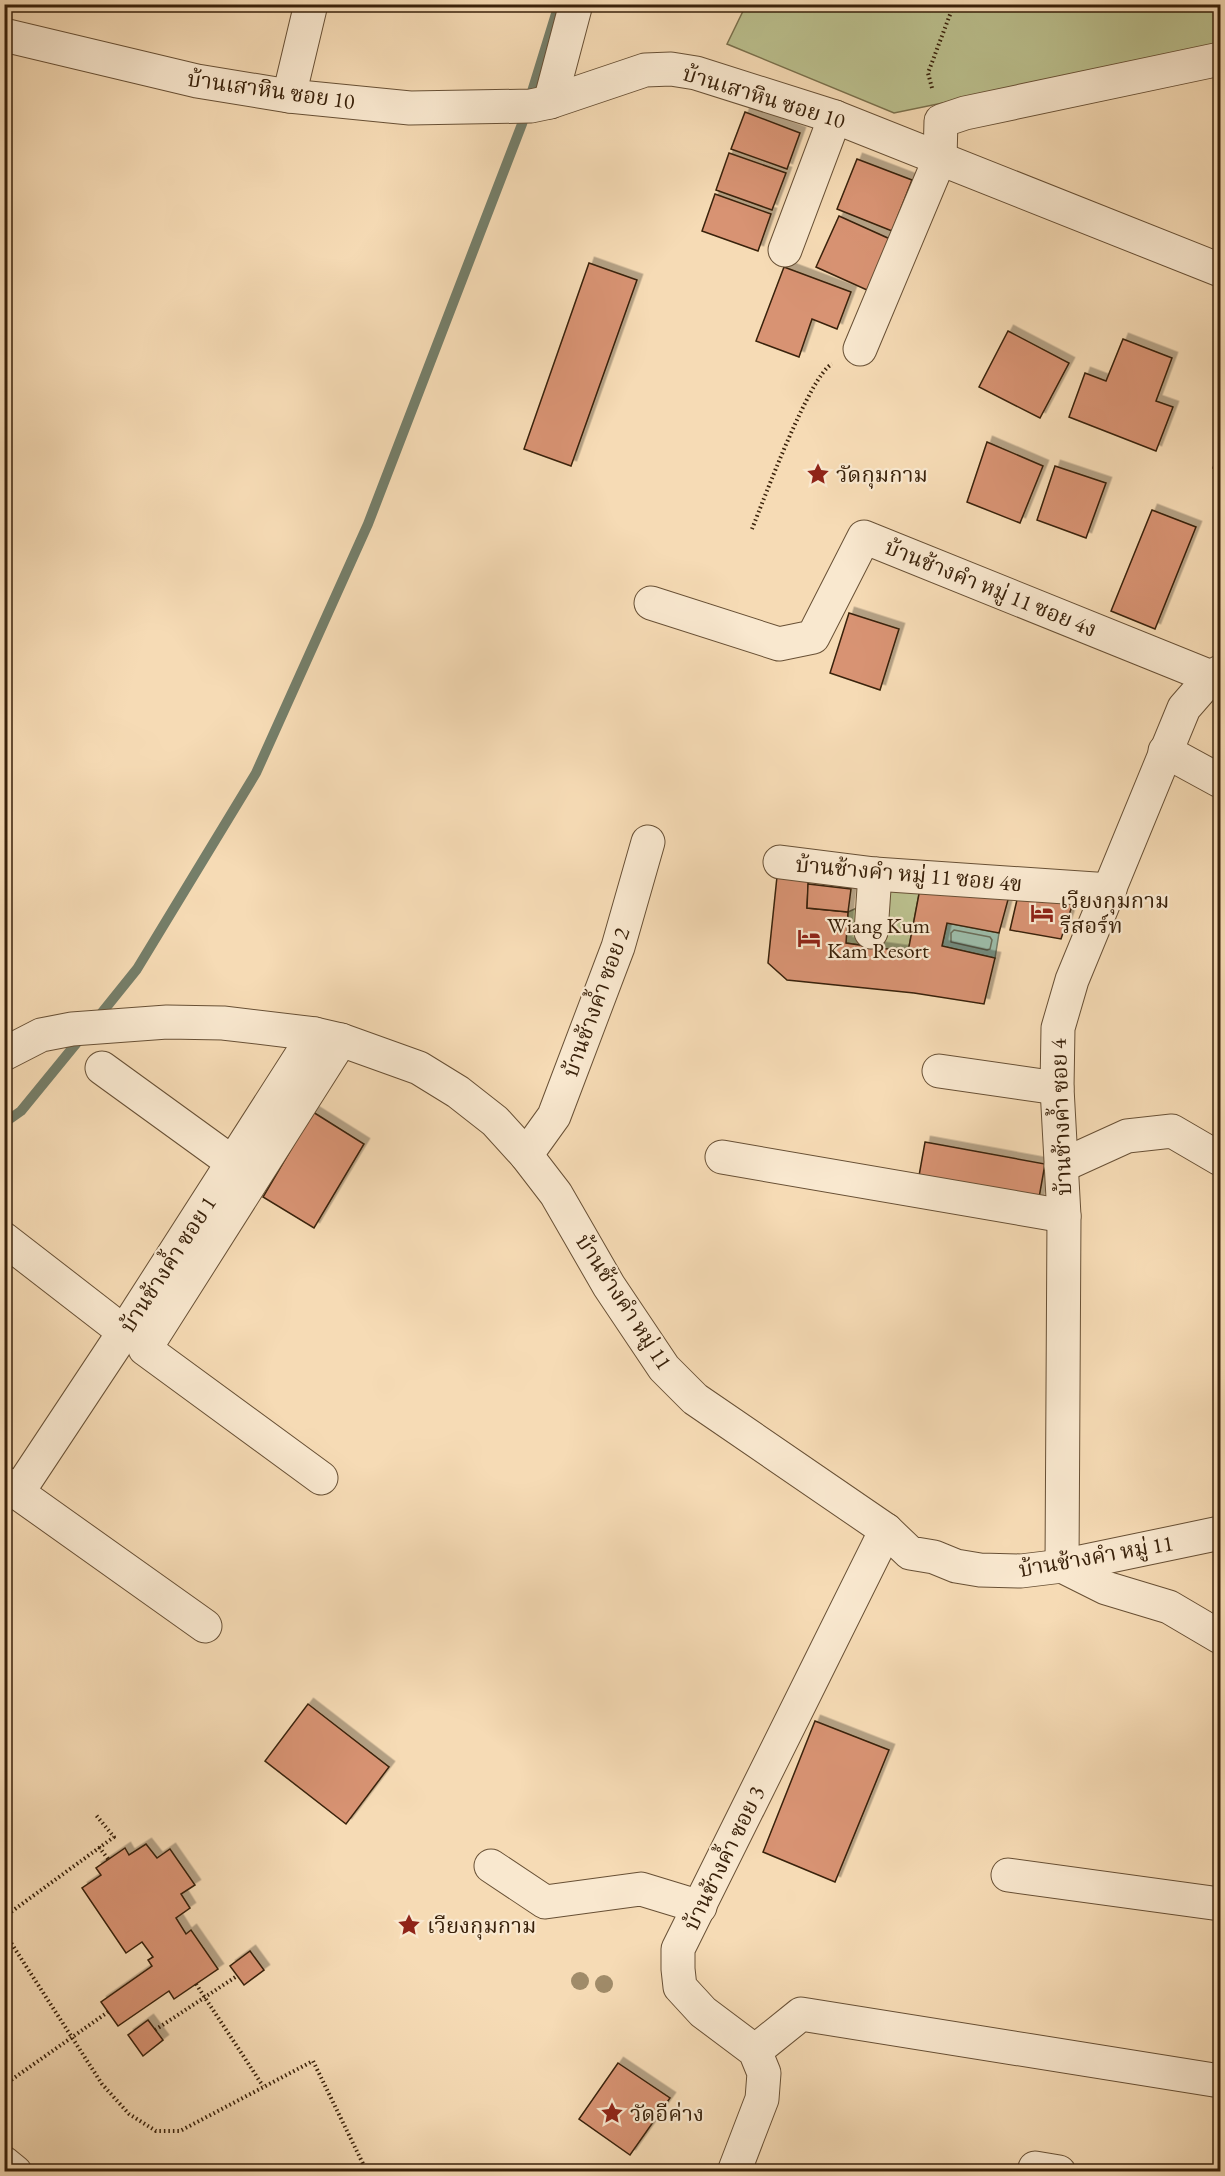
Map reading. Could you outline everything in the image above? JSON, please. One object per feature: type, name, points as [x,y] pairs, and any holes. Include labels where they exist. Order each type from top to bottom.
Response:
[{"type":"street","points":[[289,96],[311,4]]},
{"type":"street","points":[[533,105],[576,4]]},
{"type":"street","name":"บ้านเสาหิน ซอย 10","points":[[4,35],[197,81],[289,96],[410,108],[533,105],[645,70],[671,69],[696,73],[835,117],[1221,270]]},
{"type":"street","points":[[860,349],[940,158],[941,121],[964,113],[1221,59]]},
{"type":"street","points":[[785,250],[835,117]]},
{"type":"street","name":"บ้านช้างคำ หมู่ 11 ซอย 4ง","points":[[651,603],[779,644],[813,637],[864,537],[1216,674]]},
{"type":"street","name":"บ้านช้างค้ำ ซอย 4","points":[[1062,1566],[1064,1216],[1057,1088],[1058,1028],[1072,980],[1184,708],[1216,674]]},
{"type":"street","points":[[1165,751],[1221,781]]},
{"type":"street","name":"บ้านช้างค้ำ ซอย 2","points":[[526,1155],[554,1116],[618,947],[648,842]]},
{"type":"street","name":"บ้านช้างคำ หมู่ 11 ซอย 4ข","points":[[780,862],[875,874],[1110,890]]},
{"type":"street","points":[[871,932],[875,874]]},
{"type":"street","name":"บ้านช้างคำ หมู่ 11","points":[[4,1054],[40,1035],[72,1029],[167,1022],[223,1023],[328,1037],[419,1068],[458,1092],[495,1121],[526,1155],[556,1194],[609,1286],[664,1368],[695,1399],[886,1530],[910,1553],[980,1570],[1021,1571],[1062,1566],[1221,1533]]},
{"type":"street","points":[[321,1478],[145,1348],[328,1037]]},
{"type":"street","name":"บ้านช้างค้ำ ซอย 1","points":[[11,1487],[124,1332],[234,1163],[328,1037]]},
{"type":"street","points":[[102,1068],[234,1163]]},
{"type":"street","points":[[939,1071],[1057,1088]]},
{"type":"street","points":[[1061,1166],[1127,1136],[1172,1131],[1221,1159]]},
{"type":"street","points":[[722,1157],[1064,1216]]},
{"type":"street","points":[[4,1239],[124,1332]]},
{"type":"street","points":[[11,1487],[205,1626]]},
{"type":"street","name":"บ้านช้างค้ำ ซอย 3","points":[[755,2051],[703,2012],[680,1987],[678,1949],[886,1530]]},
{"type":"street","points":[[1062,1566],[1106,1588],[1169,1607],[1221,1637]]},
{"type":"street","points":[[491,1866],[545,1902],[641,1889],[700,1907]]},
{"type":"street","points":[[1008,1875],[1221,1904]]},
{"type":"street","points":[[734,2172],[762,2099],[764,2073],[755,2051],[801,2014],[1221,2081]]},
{"type":"street","points":[[4,2163],[15,2172]]},
{"type":"path","points":[[941,121],[928,73],[954,4]]},
{"type":"path","points":[[752,529],[804,404],[825,367],[860,349]]},
{"type":"path","points":[[4,1917],[114,1837],[96,1815]]},
{"type":"path","points":[[99,1847],[108,1859]]},
{"type":"path","points":[[4,1932],[102,2084],[129,2114],[156,2131],[180,2131],[313,2061],[367,2172]]},
{"type":"path","points":[[155,2030],[237,1976]]},
{"type":"path","points":[[196,1984],[263,2086]]},
{"type":"path","points":[[4,2085],[108,2012]]},
{"type":"green space","points":[[746,5],[1220,5],[1220,46],[894,113],[727,44]]},
{"type":"green space","points":[[875,874],[922,878],[908,952],[846,943],[848,912],[872,901]]},
{"type":"water","points":[[947,923],[999,933],[995,958],[942,946]]},
{"type":"building","points":[[745,112],[800,133],[787,169],[731,149]]},
{"type":"building","points":[[729,153],[786,173],[772,210],[716,190]]},
{"type":"building","points":[[857,159],[912,180],[892,231],[837,209]]},
{"type":"building","points":[[715,194],[771,214],[758,251],[702,231]]},
{"type":"building","points":[[839,216],[890,239],[867,290],[816,267]]},
{"type":"building","points":[[589,263],[637,280],[571,466],[524,449]]},
{"type":"building","points":[[784,267],[851,292],[837,329],[812,319],[799,357],[756,341]]},
{"type":"building","points":[[1008,331],[1069,363],[1040,418],[979,387]]},
{"type":"building","points":[[1123,339],[1172,358],[1156,401],[1173,407],[1156,451],[1069,417],[1085,373],[1106,381]]},
{"type":"building","points":[[987,442],[1043,466],[1020,523],[967,502]]},
{"type":"building","points":[[1220,446],[1220,471],[1213,468]]},
{"type":"building","points":[[1055,466],[1106,483],[1086,538],[1037,520]]},
{"type":"building","points":[[1152,510],[1196,527],[1155,629],[1111,611]]},
{"type":"building","points":[[849,613],[899,629],[880,690],[830,673]]},
{"type":"building","name":"Wiang Kum Kam Resort","points":[[778,867],[809,869],[807,908],[848,912],[846,943],[908,952],[922,878],[1012,885],[999,933],[947,923],[942,946],[995,958],[984,1004],[914,993],[787,980],[768,963]]},
{"type":"building","points":[[808,884],[851,889],[848,912],[807,908]]},
{"type":"building","name":"เวียงกุมกาม รีสอร์ท","points":[[1019,891],[1075,897],[1061,939],[1010,930]]},
{"type":"building","points":[[313,1112],[364,1144],[314,1228],[263,1197]]},
{"type":"building","points":[[925,1142],[1045,1164],[1037,1209],[917,1187]]},
{"type":"building","points":[[308,1704],[389,1767],[346,1824],[265,1761]]},
{"type":"building","points":[[815,1721],[889,1750],[835,1882],[763,1852]]},
{"type":"building","points":[[146,1844],[157,1858],[170,1849],[195,1885],[181,1894],[190,1908],[176,1918],[186,1934],[191,1930],[218,1969],[174,1999],[169,1991],[118,2026],[101,2002],[152,1966],[148,1960],[153,1957],[142,1942],[126,1953],[82,1888],[101,1875],[96,1868],[125,1848],[129,1855]]},
{"type":"building","points":[[250,1951],[264,1970],[244,1985],[230,1966]]},
{"type":"building","points":[[148,2020],[163,2040],[143,2056],[128,2035]]},
{"type":"building","points":[[618,2063],[670,2098],[630,2155],[579,2119]]},
{"type":"waterway","points":[[96,1020],[137,969],[256,773],[368,524],[522,124],[559,4]]},
{"type":"waterway","points":[[4,1123],[21,1111],[84,1034]]},
{"type":"place","name":"วัดกุมกาม","points":[[818,474]]},
{"type":"place","name":"เวียงกุมกาม รีสอร์ท","points":[[1042,913]]},
{"type":"place","name":"Wiang Kum Kam Resort","points":[[809,938]]},
{"type":"place","name":"เวียงกุมกาม","points":[[409,1925]]},
{"type":"place","name":"วัดอีค่าง","points":[[612,2113]]}]
